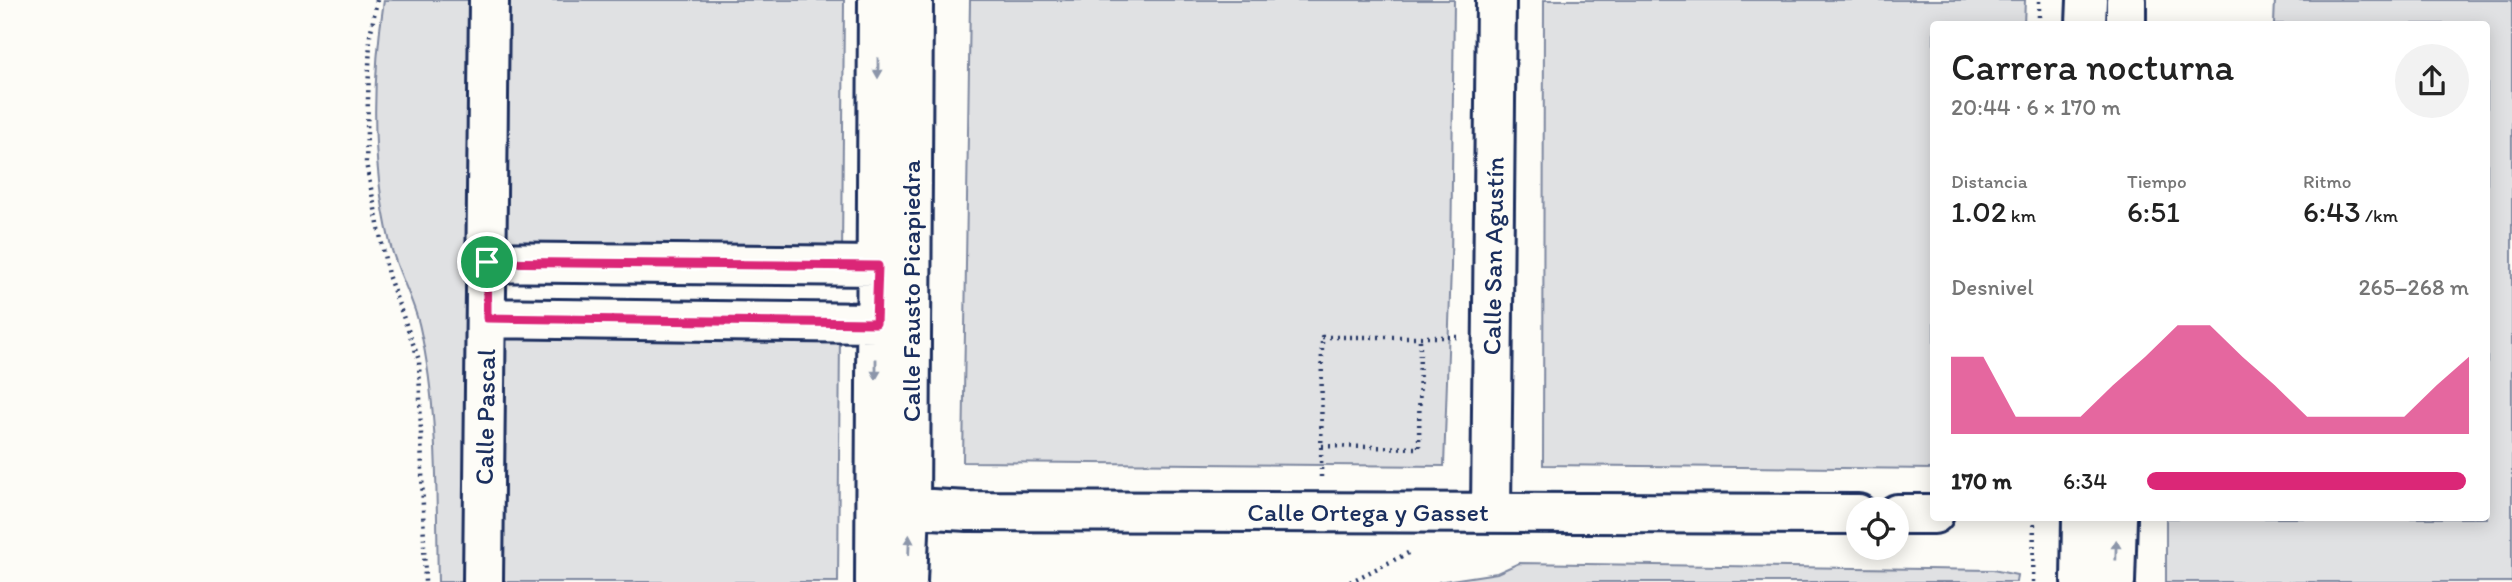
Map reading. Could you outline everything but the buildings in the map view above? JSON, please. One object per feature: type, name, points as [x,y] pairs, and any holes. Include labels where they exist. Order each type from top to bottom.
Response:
[{"type":"street","name":"Calle Pascal","points":[[483,582],[489,0]]},
{"type":"street","name":"Calle Fausto Picapiedra","points":[[878,0],[876,323],[894,507],[907,582]]},
{"type":"street","name":"Calle Fausto Picapiedra","points":[[875,582],[894,507],[913,0]]},
{"type":"street","name":"Calle San Agustín","points":[[1491,513],[1496,0]]},
{"type":"street","points":[[2086,21],[2087,0]]},
{"type":"street","points":[[2126,0],[2126,21]]},
{"type":"street","points":[[487,262],[878,266]]},
{"type":"street","points":[[487,318],[876,323]]},
{"type":"street","name":"Calle Ortega y Gasset","points":[[894,507],[968,511],[1846,514]]},
{"type":"street","points":[[1909,514],[1930,514]]},
{"type":"street","points":[[2081,582],[2082,521]]},
{"type":"street","points":[[2116,582],[2117,521]]},
{"type":"path","points":[[377,0],[370,36],[366,163],[388,275],[419,360],[425,582]]},
{"type":"path","points":[[2039,0],[2039,21]]},
{"type":"path","points":[[1321,512],[1322,337],[1493,337]]},
{"type":"path","points":[[1321,446],[1419,448],[1420,337]]},
{"type":"path","points":[[2033,582],[2034,521]]},
{"type":"shaded area","points":[[384,0],[473,0],[469,582],[438,582],[431,391],[417,317],[390,243],[379,183],[375,122],[377,60]]},
{"type":"shaded area","points":[[502,0],[844,0],[842,257],[500,255]]},
{"type":"shaded area","points":[[970,0],[1454,0],[1451,267],[1444,466],[963,462]]},
{"type":"shaded area","points":[[1544,0],[2025,0],[2024,21],[1930,21],[1930,469],[1543,465]]},
{"type":"shaded area","points":[[2275,0],[2512,0],[2512,582],[2166,582],[2166,521],[2490,521],[2490,21],[2274,21]]},
{"type":"shaded area","points":[[499,331],[840,334],[838,582],[496,582]]},
{"type":"shaded area","points":[[1519,563],[1993,570],[2017,575],[2016,582],[1438,582],[1497,573]]},
{"type":"route","points":[[487,262],[878,266],[876,323],[487,318],[487,262]]}]
